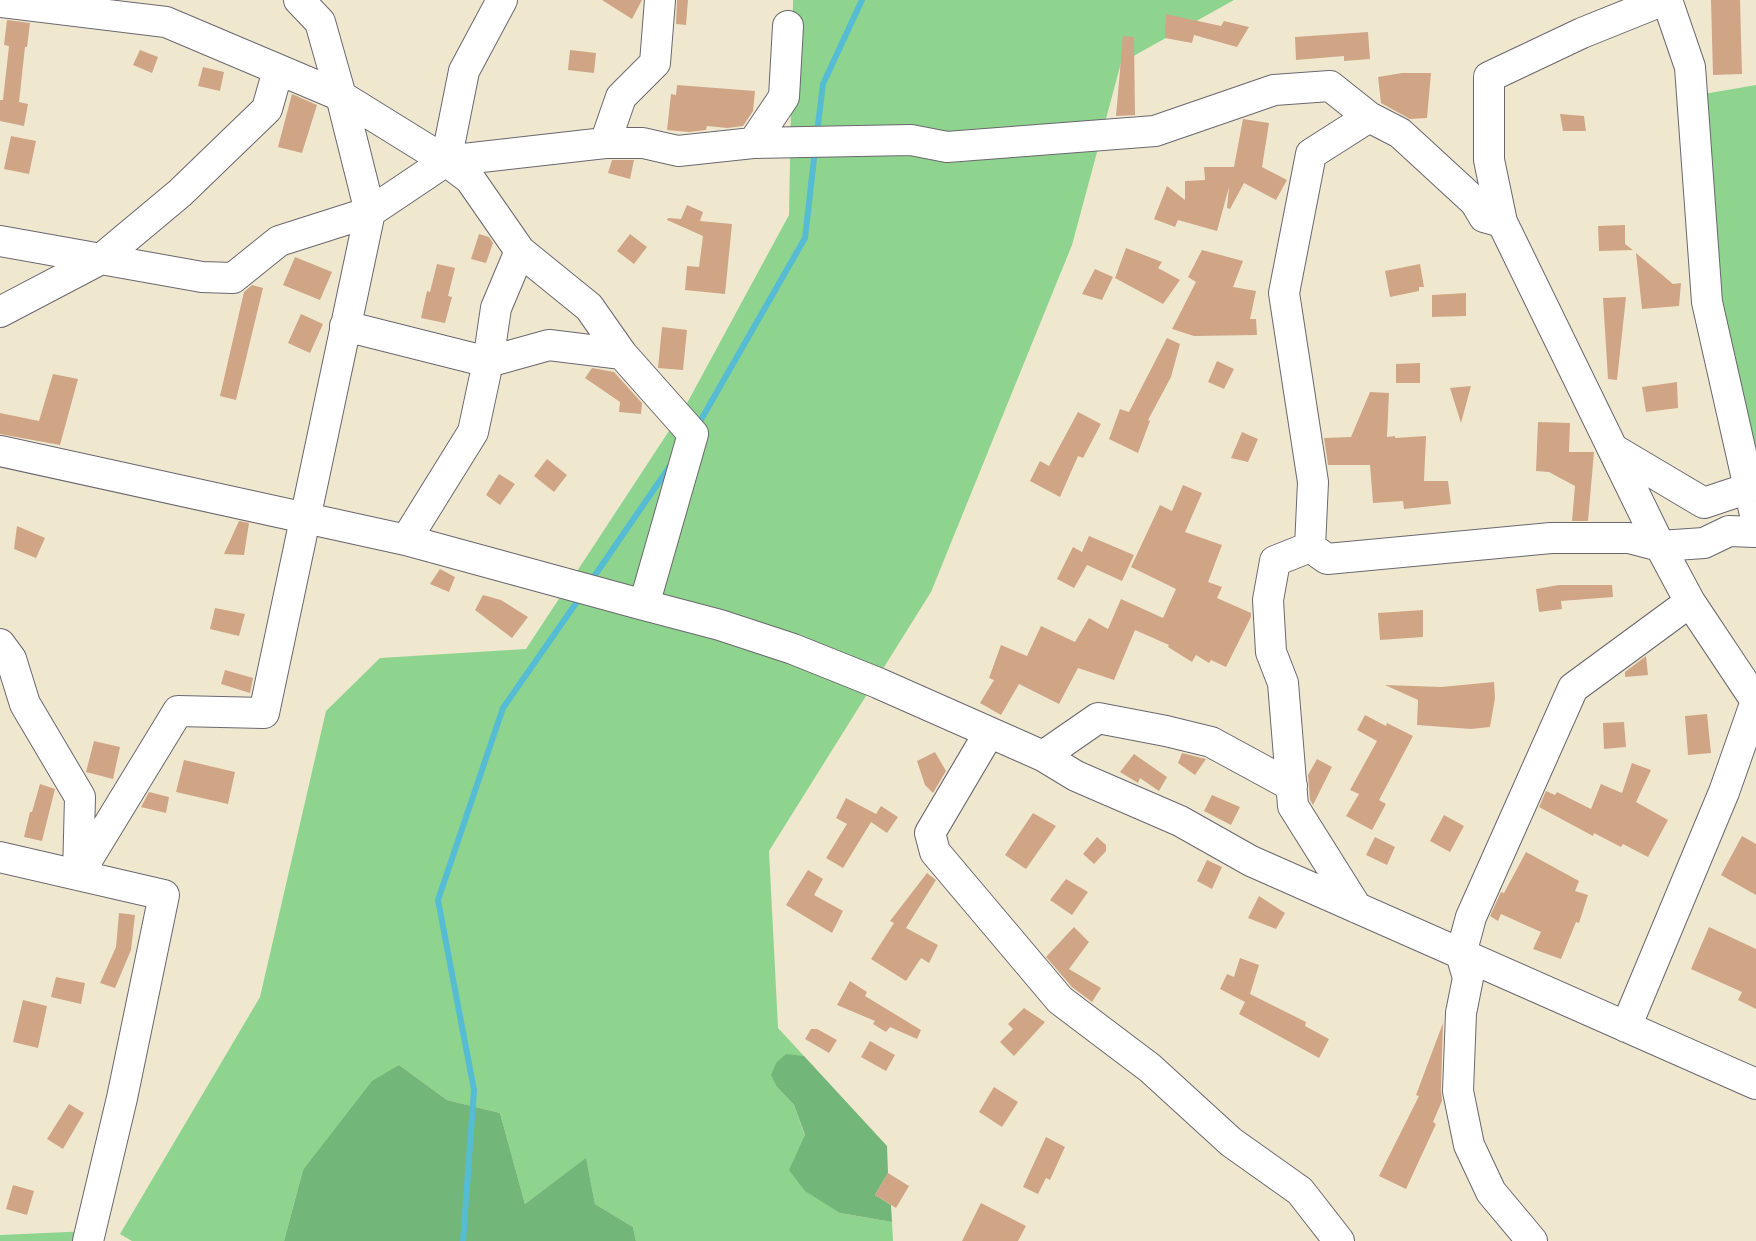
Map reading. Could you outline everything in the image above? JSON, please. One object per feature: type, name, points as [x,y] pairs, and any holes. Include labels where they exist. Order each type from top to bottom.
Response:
[{"type":"street","points":[[165,0],[181,29]]},
{"type":"street","points":[[165,0],[209,24],[232,51]]},
{"type":"street","points":[[78,875],[178,711],[264,713],[370,212],[320,22],[299,0]]},
{"type":"street","points":[[446,161],[464,71],[502,0]]},
{"type":"street","points":[[605,144],[621,97],[655,63],[660,0]]},
{"type":"street","points":[[1626,1027],[1724,792],[1756,701],[1690,602],[1660,546],[1502,222],[1489,160],[1489,77],[1582,33],[1665,0],[1690,67],[1707,302],[1756,519]]},
{"type":"street","points":[[0,2],[99,7],[166,22],[341,96],[446,161],[470,179],[520,251],[589,307],[622,354],[693,434],[644,605]]},
{"type":"street","points":[[754,143],[784,97],[788,26]]},
{"type":"street","points":[[0,312],[101,259],[180,193],[267,109],[278,70]]},
{"type":"street","points":[[0,241],[202,277],[233,278],[279,241],[370,212],[446,161],[605,144],[643,143],[678,151],[754,143],[911,140],[947,147],[1156,131],[1274,90],[1330,86],[1369,117],[1400,133],[1475,202],[1484,217],[1502,222]]},
{"type":"street","points":[[1310,547],[1313,482],[1284,293],[1311,154],[1369,117]]},
{"type":"street","points":[[406,540],[473,432],[496,307],[520,251]]},
{"type":"street","points":[[345,326],[488,362],[549,345],[622,354]]},
{"type":"street","points":[[1613,449],[1704,503],[1749,488]]},
{"type":"street","points":[[0,451],[406,540],[720,625],[793,649],[878,683],[1043,756],[1076,776],[1180,821],[1251,861],[1756,1084]]},
{"type":"street","points":[[1310,547],[1327,559],[1551,538],[1629,538],[1660,546],[1704,543],[1729,531],[1756,532]]},
{"type":"street","points":[[1310,547],[1275,561],[1268,600],[1271,652],[1283,683],[1293,806],[1357,908]]},
{"type":"street","points":[[1532,1241],[1491,1192],[1469,1145],[1458,1091],[1461,1013],[1468,978],[1461,954],[1471,916],[1573,688],[1690,602]]},
{"type":"street","points":[[0,644],[11,659],[13,704],[80,797],[78,875]]},
{"type":"street","points":[[1043,756],[1098,718],[1166,730],[1211,742],[1292,786]]},
{"type":"street","points":[[989,733],[930,833],[935,852],[1060,1000],[1150,1068],[1231,1142],[1300,1191],[1339,1241]]},
{"type":"street","points":[[0,857],[164,895],[122,1098],[88,1241]]},
{"type":"green space","points":[[793,0],[1234,0],[1121,63],[1072,245],[931,592],[769,851],[778,1028],[804,1056],[786,1055],[777,1087],[794,1105],[840,1213],[892,1222],[893,1241],[636,1241],[633,1227],[595,1204],[586,1159],[525,1204],[500,1113],[447,1100],[399,1065],[303,1170],[284,1241],[132,1241],[120,1234],[260,997],[326,711],[380,658],[526,649],[686,405],[789,215]]},
{"type":"green space","points":[[1756,85],[1756,519],[1707,302],[1692,96]]},
{"type":"green space","points":[[786,1054],[804,1056],[887,1146],[888,1173],[875,1195],[891,1205],[892,1222],[840,1213],[805,1191],[789,1170],[805,1135],[794,1105],[777,1087],[771,1075],[776,1063]]},
{"type":"green space","points":[[399,1065],[447,1100],[500,1113],[525,1204],[586,1158],[595,1204],[633,1227],[636,1241],[284,1241],[303,1170],[372,1081]]},
{"type":"green space","points":[[90,1231],[88,1241],[0,1241],[0,1235]]},
{"type":"building","points":[[602,0],[642,0],[632,19]]},
{"type":"building","points":[[677,0],[688,0],[686,25],[676,24]]},
{"type":"building","points":[[1711,0],[1740,0],[1742,74],[1713,75]]},
{"type":"building","points":[[1166,14],[1221,26],[1224,21],[1249,27],[1237,47],[1194,35],[1192,43],[1165,38]]},
{"type":"building","points":[[7,20],[30,23],[19,102],[28,104],[24,126],[0,121],[0,100],[3,100],[9,46],[4,45]]},
{"type":"building","points":[[1368,32],[1370,59],[1344,61],[1344,56],[1296,60],[1295,37]]},
{"type":"building","points":[[1123,36],[1134,37],[1135,115],[1116,116]]},
{"type":"building","points":[[140,50],[158,57],[152,73],[133,65]]},
{"type":"building","points":[[570,50],[596,53],[594,73],[568,70]]},
{"type":"building","points":[[203,67],[224,72],[220,91],[198,86]]},
{"type":"building","points":[[1402,73],[1431,73],[1427,118],[1410,119],[1381,103],[1378,77]]},
{"type":"building","points":[[677,85],[755,91],[753,111],[743,126],[707,126],[706,130],[689,132],[667,130],[671,94],[676,95]]},
{"type":"building","points":[[292,94],[317,105],[302,153],[278,147]]},
{"type":"building","points":[[1560,114],[1584,116],[1586,131],[1563,131]]},
{"type":"building","points":[[1243,119],[1269,123],[1262,167],[1287,180],[1276,200],[1244,183],[1230,209],[1227,208],[1229,187],[1217,231],[1178,220],[1175,227],[1154,219],[1167,186],[1185,200],[1185,181],[1205,180],[1204,167],[1234,167]]},
{"type":"building","points":[[11,136],[36,141],[29,174],[4,169]]},
{"type":"building","points":[[612,160],[634,160],[630,179],[608,173]]},
{"type":"building","points":[[687,205],[703,212],[700,221],[732,224],[725,294],[685,290],[687,266],[699,267],[703,236],[667,220],[681,219]]},
{"type":"building","points":[[1625,225],[1625,244],[1633,250],[1599,251],[1598,226]]},
{"type":"building","points":[[479,234],[489,237],[493,243],[486,263],[471,259]]},
{"type":"building","points":[[630,234],[647,247],[634,264],[617,251]]},
{"type":"building","points":[[1126,248],[1162,262],[1158,268],[1180,280],[1163,304],[1115,278]]},
{"type":"building","points":[[1202,250],[1243,261],[1233,287],[1256,291],[1250,319],[1256,319],[1257,335],[1194,336],[1172,329],[1196,282],[1188,277]]},
{"type":"building","points":[[1636,253],[1673,284],[1681,283],[1679,306],[1642,309]]},
{"type":"building","points":[[295,257],[332,272],[320,300],[283,285]]},
{"type":"building","points":[[437,264],[455,268],[448,296],[452,297],[445,323],[421,318]]},
{"type":"building","points":[[1420,264],[1424,287],[1419,287],[1419,291],[1390,297],[1385,271]]},
{"type":"building","points":[[1095,269],[1113,277],[1102,300],[1082,294]]},
{"type":"building","points":[[252,285],[263,288],[236,400],[220,396],[244,292]]},
{"type":"building","points":[[1466,293],[1466,316],[1432,317],[1432,295]]},
{"type":"building","points":[[1626,297],[1617,380],[1608,379],[1603,298]]},
{"type":"building","points":[[301,314],[323,324],[310,353],[288,343]]},
{"type":"building","points":[[662,327],[687,330],[683,370],[658,368]]},
{"type":"building","points":[[1167,338],[1180,344],[1171,377],[1148,420],[1150,421],[1138,453],[1109,439],[1120,409],[1129,412]]},
{"type":"building","points":[[1217,361],[1234,369],[1224,389],[1208,382]]},
{"type":"building","points":[[1420,363],[1420,383],[1396,383],[1396,364]]},
{"type":"building","points":[[592,368],[614,372],[642,403],[641,414],[619,412],[620,402],[585,378]]},
{"type":"building","points":[[53,374],[78,379],[60,445],[0,434],[0,413],[39,421]]},
{"type":"building","points":[[1677,382],[1678,408],[1646,412],[1642,387]]},
{"type":"building","points":[[1471,386],[1461,423],[1450,388]]},
{"type":"building","points":[[1370,392],[1389,393],[1387,437],[1426,436],[1424,481],[1448,481],[1451,504],[1404,509],[1403,501],[1373,503],[1370,465],[1328,465],[1324,438],[1351,437]]},
{"type":"building","points":[[1078,412],[1101,424],[1083,458],[1078,456],[1060,497],[1030,481],[1040,461],[1049,466]]},
{"type":"building","points":[[1538,422],[1570,423],[1569,452],[1594,452],[1588,521],[1572,521],[1575,486],[1549,472],[1536,471]]},
{"type":"building","points":[[1242,432],[1258,439],[1248,462],[1231,458]]},
{"type":"building","points":[[547,459],[567,475],[554,492],[534,476]]},
{"type":"building","points":[[499,474],[515,484],[500,505],[486,495]]},
{"type":"building","points":[[1183,485],[1202,493],[1185,532],[1222,545],[1208,582],[1222,587],[1217,598],[1251,613],[1226,667],[1211,660],[1209,663],[1196,655],[1192,662],[1168,647],[1169,645],[1135,630],[1114,680],[1078,668],[1059,704],[1019,684],[1001,715],[980,703],[994,680],[989,678],[1001,645],[1027,656],[1041,626],[1075,642],[1089,618],[1108,629],[1121,599],[1163,618],[1176,589],[1131,567],[1160,505],[1172,511]]},
{"type":"building","points":[[239,521],[249,523],[244,555],[224,554]]},
{"type":"building","points":[[17,526],[45,538],[36,558],[14,549]]},
{"type":"building","points":[[1089,536],[1134,555],[1122,581],[1087,565],[1074,588],[1057,579],[1073,547],[1082,552]]},
{"type":"building","points":[[440,569],[455,577],[449,592],[430,584]]},
{"type":"building","points":[[1559,585],[1612,585],[1613,597],[1561,601],[1562,609],[1539,612],[1536,589]]},
{"type":"building","points":[[483,595],[501,600],[528,617],[512,638],[475,610]]},
{"type":"building","points":[[215,608],[245,614],[239,636],[210,629]]},
{"type":"building","points":[[1423,610],[1423,637],[1380,640],[1378,613]]},
{"type":"building","points":[[1646,656],[1648,675],[1625,677],[1625,672]]},
{"type":"building","points":[[225,670],[253,678],[250,693],[221,684]]},
{"type":"building","points":[[1494,682],[1495,698],[1490,727],[1471,729],[1417,725],[1418,700],[1385,685],[1441,687]]},
{"type":"building","points":[[1707,714],[1711,753],[1688,755],[1685,716]]},
{"type":"building","points":[[1365,715],[1413,736],[1379,800],[1386,804],[1372,830],[1346,816],[1359,794],[1350,790],[1377,741],[1357,730]]},
{"type":"building","points":[[1624,722],[1626,747],[1604,749],[1603,723]]},
{"type":"building","points":[[94,741],[120,747],[113,779],[86,772]]},
{"type":"building","points":[[935,752],[946,771],[933,793],[925,785],[917,761]]},
{"type":"building","points":[[1182,753],[1206,759],[1195,775],[1178,763]]},
{"type":"building","points":[[1134,754],[1167,777],[1159,791],[1140,778],[1138,783],[1120,772]]},
{"type":"building","points":[[1317,759],[1332,767],[1313,805],[1310,800],[1308,775]]},
{"type":"building","points":[[184,760],[235,772],[228,804],[176,792]]},
{"type":"building","points":[[1632,763],[1651,770],[1636,802],[1668,820],[1648,857],[1623,844],[1621,847],[1594,833],[1593,836],[1539,807],[1546,791],[1555,795],[1557,792],[1591,809],[1601,784],[1622,793]]},
{"type":"building","points":[[40,784],[55,789],[42,841],[24,837]]},
{"type":"building","points":[[149,792],[169,797],[166,813],[141,807]]},
{"type":"building","points":[[1212,795],[1240,807],[1231,825],[1204,811]]},
{"type":"building","points":[[846,798],[876,814],[843,868],[826,858],[847,824],[836,818]]},
{"type":"building","points":[[881,806],[898,817],[887,833],[871,822]]},
{"type":"building","points":[[1033,813],[1056,826],[1026,869],[1005,855]]},
{"type":"building","points":[[1444,815],[1464,826],[1450,852],[1430,841]]},
{"type":"building","points":[[1742,836],[1756,844],[1756,895],[1721,875]]},
{"type":"building","points":[[1097,837],[1106,845],[1106,851],[1094,864],[1083,854]]},
{"type":"building","points":[[1375,837],[1395,847],[1387,865],[1366,855]]},
{"type":"building","points":[[1526,852],[1579,881],[1575,891],[1588,895],[1579,923],[1576,922],[1561,959],[1533,949],[1541,932],[1501,914],[1498,921],[1490,916],[1501,892],[1504,893]]},
{"type":"building","points":[[1207,860],[1222,867],[1212,889],[1197,881]]},
{"type":"building","points":[[808,870],[823,879],[814,895],[843,911],[832,933],[786,905]]},
{"type":"building","points":[[927,873],[936,880],[906,928],[938,945],[929,963],[921,958],[906,981],[871,959],[894,923],[890,921]]},
{"type":"building","points":[[1066,879],[1088,892],[1072,915],[1050,900]]},
{"type":"building","points":[[1259,896],[1285,913],[1276,929],[1248,918]]},
{"type":"building","points":[[119,913],[135,915],[131,950],[115,988],[100,983],[116,947]]},
{"type":"building","points":[[1074,927],[1089,942],[1069,969],[1101,988],[1092,1002],[1072,987],[1046,957]]},
{"type":"building","points":[[1709,927],[1756,949],[1756,1009],[1738,1000],[1742,992],[1691,969]]},
{"type":"building","points":[[1240,958],[1259,965],[1250,994],[1306,1022],[1305,1026],[1329,1039],[1319,1058],[1239,1014],[1245,1002],[1220,989],[1227,974],[1234,977]]},
{"type":"building","points":[[56,977],[85,983],[81,1004],[51,997]]},
{"type":"building","points":[[850,981],[867,992],[865,996],[921,1030],[917,1039],[890,1027],[886,1032],[873,1024],[875,1021],[837,1005]]},
{"type":"building","points":[[23,1000],[47,1006],[38,1048],[13,1042]]},
{"type":"building","points":[[1024,1008],[1045,1022],[1014,1056],[1000,1042],[1013,1029],[1008,1024]]},
{"type":"building","points":[[1443,1023],[1442,1101],[1433,1122],[1436,1124],[1406,1189],[1379,1176],[1419,1096],[1416,1095]]},
{"type":"building","points":[[811,1029],[817,1029],[837,1040],[829,1053],[805,1039]]},
{"type":"building","points":[[870,1041],[895,1055],[886,1071],[861,1057]]},
{"type":"building","points":[[994,1087],[1018,1102],[1002,1127],[979,1112]]},
{"type":"building","points":[[69,1104],[84,1113],[63,1149],[47,1139]]},
{"type":"building","points":[[1046,1137],[1065,1147],[1050,1180],[1046,1178],[1038,1194],[1023,1187]]},
{"type":"building","points":[[888,1173],[909,1186],[896,1208],[875,1195]]},
{"type":"building","points":[[13,1185],[34,1191],[27,1215],[6,1209]]},
{"type":"building","points":[[981,1203],[1026,1226],[1018,1241],[962,1241]]},
{"type":"waterway","points":[[817,133],[823,84],[862,0]]},
{"type":"waterway","points":[[698,425],[805,238],[815,150]]},
{"type":"waterway","points":[[591,581],[670,466]]},
{"type":"waterway","points":[[463,1241],[474,1090],[438,900],[503,708],[581,596]]}]
